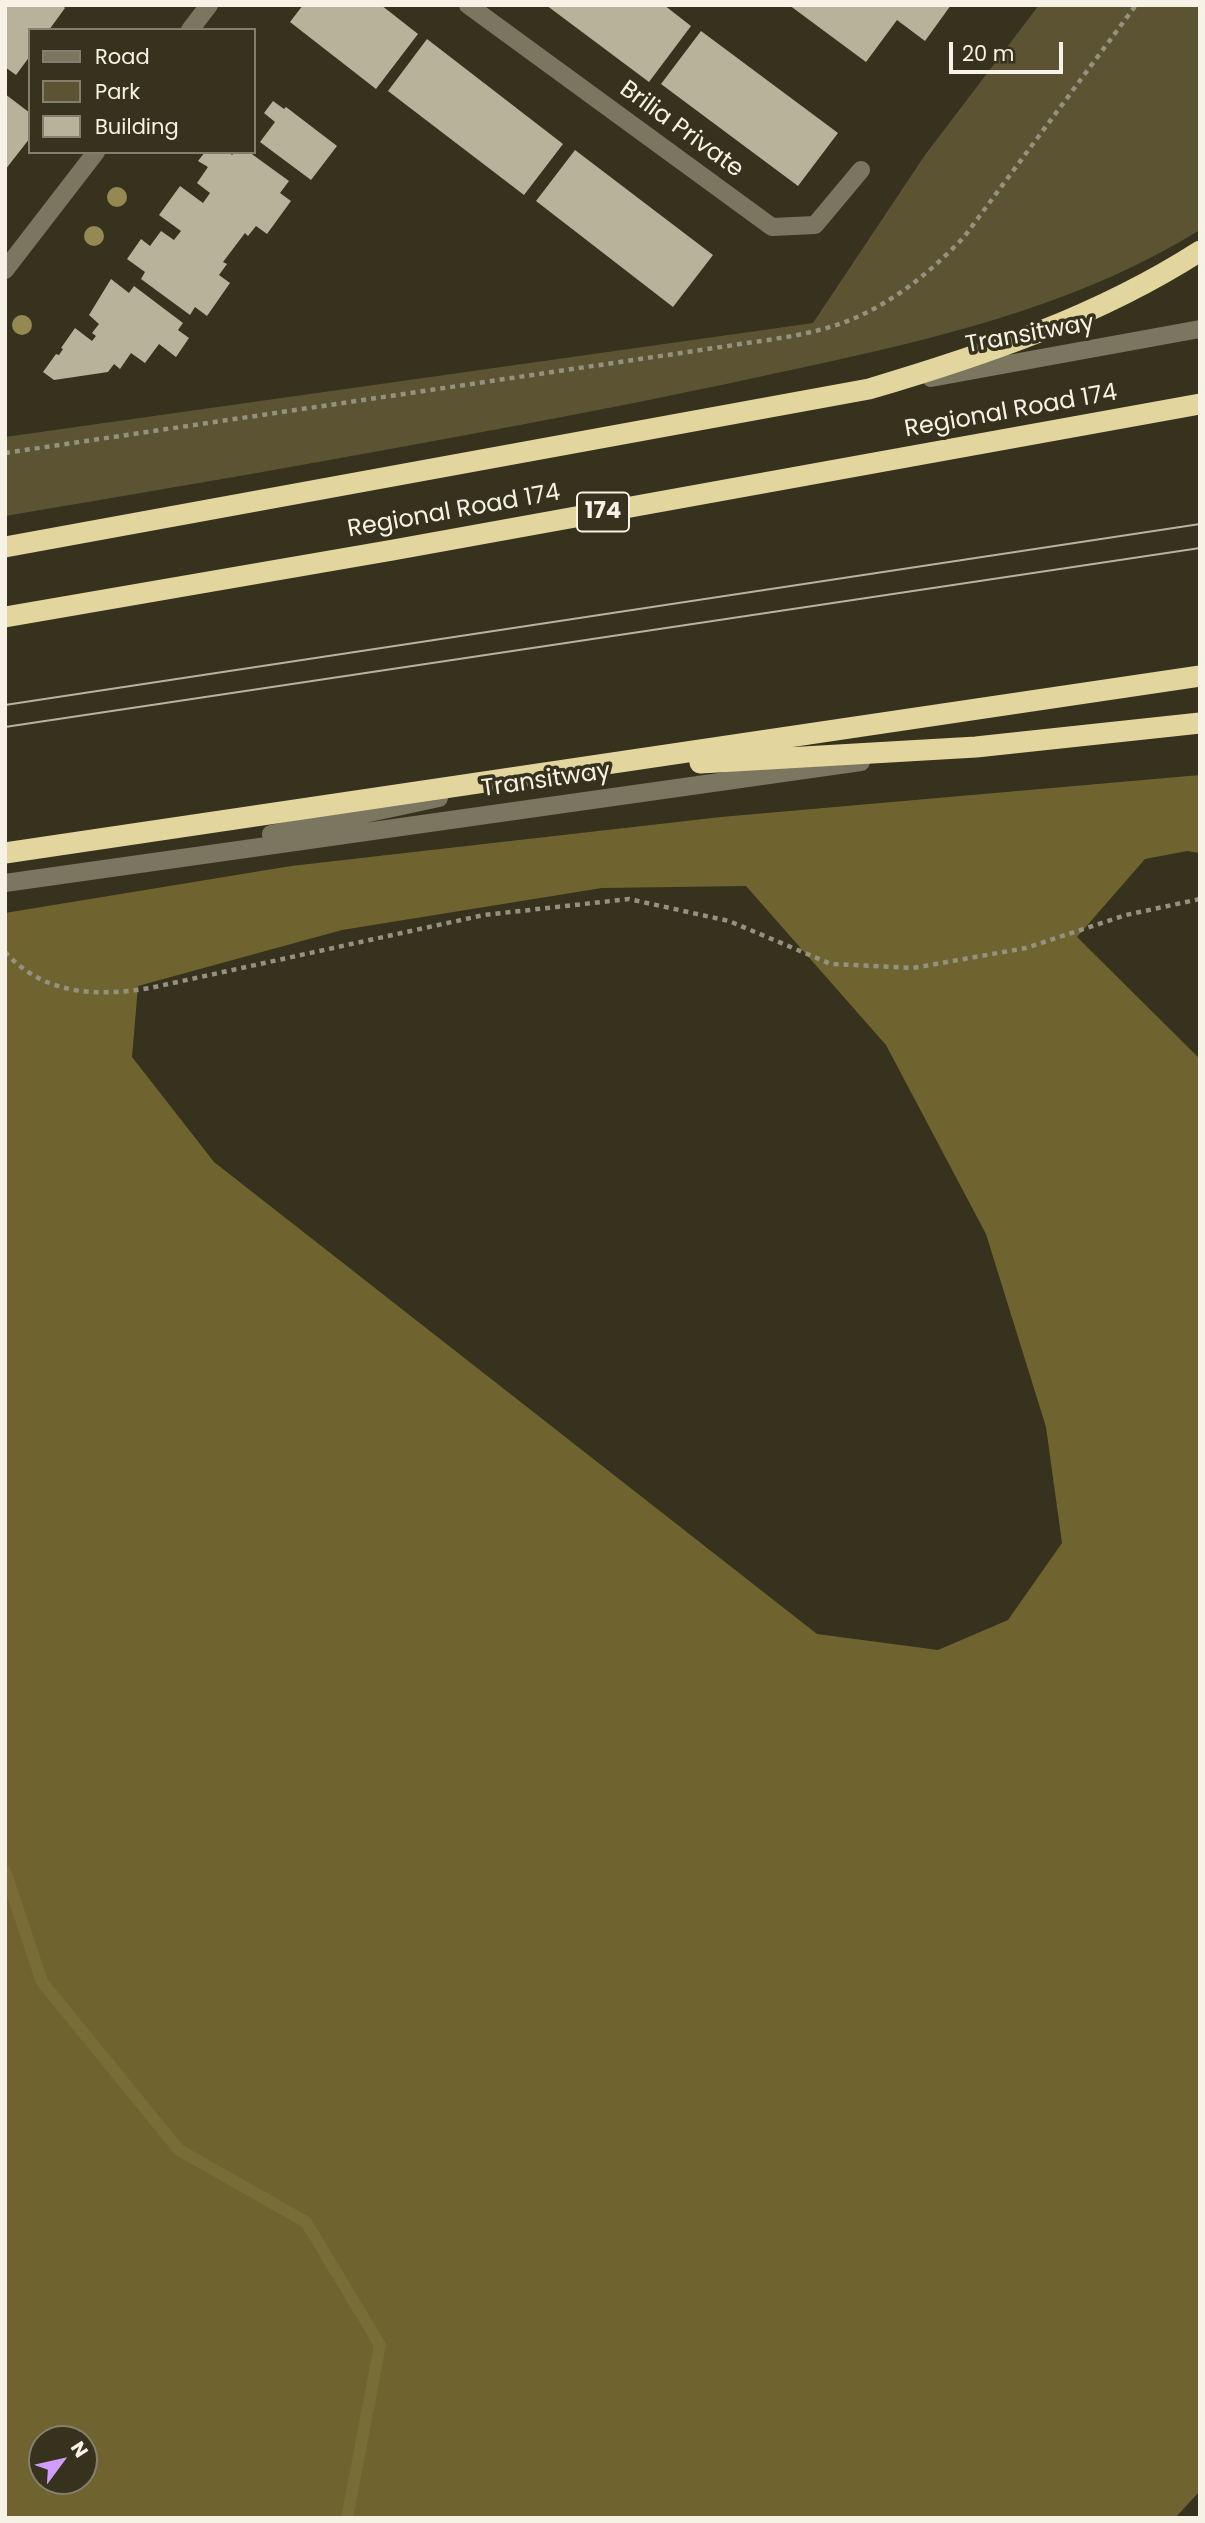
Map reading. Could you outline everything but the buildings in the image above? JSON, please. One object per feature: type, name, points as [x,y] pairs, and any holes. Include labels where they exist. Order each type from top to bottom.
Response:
[{"type":"highway","points":[[6,547],[869,389],[940,368],[1048,328],[1157,277],[1200,251]]},
{"type":"highway","name":"Regional Road 174","points":[[5,617],[1200,404]]},
{"type":"highway","points":[[5,853],[1200,676]]},
{"type":"highway","points":[[564,771],[976,747],[1200,723]]},
{"type":"street","points":[[192,28],[209,5]]},
{"type":"street","name":"Brilia Private","points":[[468,5],[772,227],[816,225],[861,170]]},
{"type":"street","points":[[5,270],[94,154]]},
{"type":"street","name":"Transitway","points":[[869,389],[1200,329]]},
{"type":"street","name":"Transitway","points":[[5,883],[976,747]]},
{"type":"street","name":"Transitway","points":[[124,866],[564,771]]},
{"type":"path","points":[[5,453],[728,346],[820,330],[846,321],[897,296],[943,259],[964,237],[1136,5]]},
{"type":"path","points":[[5,952],[26,971],[47,983],[87,993],[107,994],[150,988],[484,915],[629,899],[729,921],[831,964],[913,968],[1026,948],[1126,915],[1200,899]]},
{"type":"green space","points":[[1039,5],[1200,5],[1200,230],[1156,255],[1066,295],[973,326],[877,351],[556,418],[5,516],[5,437],[813,323],[925,155]]},
{"type":"shaded area","points":[[1200,775],[1200,853],[1187,851],[1145,859],[1077,937],[1200,1059],[1200,2491],[1175,2518],[5,2518],[5,913],[291,866],[721,817]],"holes":[[[746,886],[886,1045],[986,1234],[1046,1427],[1062,1543],[1008,1620],[938,1650],[817,1634],[214,1162],[132,1057],[138,986],[342,930],[602,888]]]},
{"type":"waterway","points":[[5,1871],[42,1982],[179,2150],[306,2222],[380,2345],[347,2518]]},
{"type":"tram line","points":[[5,705],[1200,524]]},
{"type":"tram line","points":[[5,727],[1200,548]]}]
